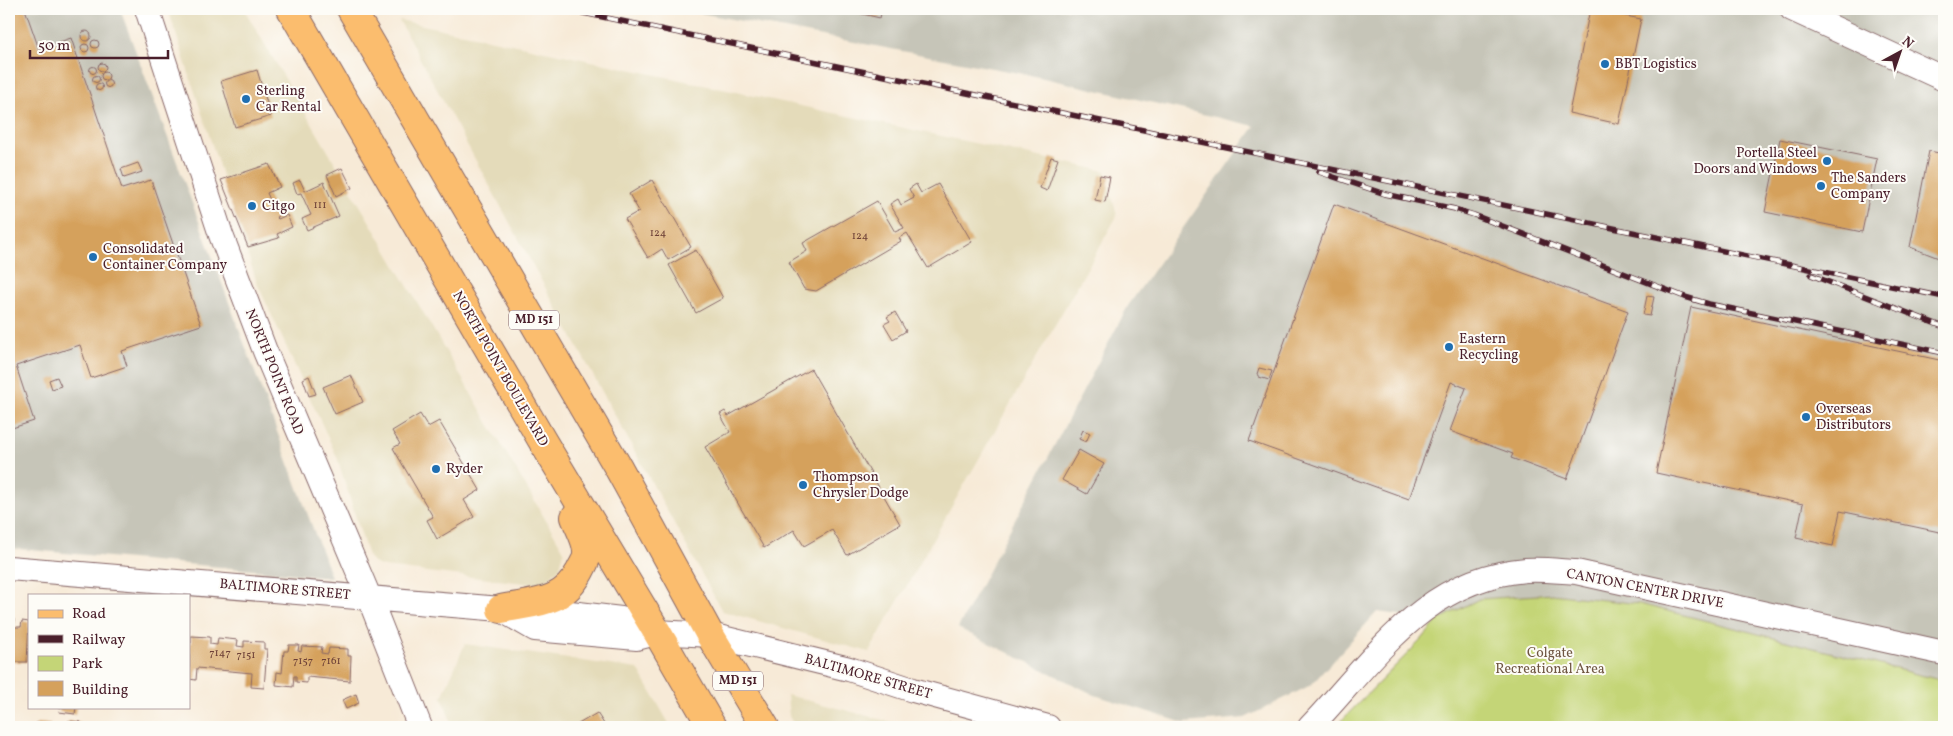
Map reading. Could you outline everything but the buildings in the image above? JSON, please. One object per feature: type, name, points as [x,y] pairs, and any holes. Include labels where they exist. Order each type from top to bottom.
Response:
[{"type":"main road","name":"NORTH POINT BOULEVARD","points":[[291,9],[543,442],[712,727]]},
{"type":"main road","name":"MD 151","points":[[351,9],[618,467],[710,635],[765,727]]},
{"type":"main road","points":[[501,609],[548,599],[562,594],[574,583],[587,554],[584,540],[543,442]]},
{"type":"street","name":"NORTH POINT ROAD","points":[[147,9],[220,235],[265,351],[369,597],[420,727]]},
{"type":"street","points":[[1792,9],[1944,79]]},
{"type":"street","name":"BALTIMORE STREET","points":[[9,568],[501,609],[536,609],[621,620],[657,632],[710,635],[849,668],[914,690],[1048,727]]},
{"type":"street","name":"CANTON CENTER DRIVE","points":[[1310,727],[1396,632],[1422,610],[1469,584],[1497,575],[1525,570],[1576,572],[1944,653]]},
{"type":"shaded area","points":[[9,9],[120,9],[331,577],[9,548]]},
{"type":"shaded area","points":[[168,9],[244,9],[564,551],[560,567],[542,585],[384,567],[375,564],[368,556],[337,457],[257,283]]},
{"type":"shaded area","points":[[679,9],[1944,9],[1944,681],[1640,604],[1552,594],[1479,599],[1438,620],[1377,612],[1311,685],[1245,718],[1184,723],[1095,695],[958,628],[1128,306],[1255,126],[1035,76]]},
{"type":"shaded area","points":[[399,20],[1105,171],[1117,216],[869,652],[722,611]]},
{"type":"shaded area","points":[[465,644],[638,669],[671,727],[453,727],[442,697]]},
{"type":"shaded area","points":[[787,695],[910,727],[795,727],[789,716]]},
{"type":"green space","name":"Colgate Recreational Area","points":[[1552,594],[1640,604],[1944,681],[1944,727],[1335,727],[1422,639],[1438,620],[1479,599]]},
{"type":"railway","points":[[564,9],[1944,297]]},
{"type":"railway","points":[[1319,172],[1385,194],[1474,215],[1685,297],[1709,304],[1944,353]]},
{"type":"railway","points":[[1811,275],[1944,327]]},
{"type":"place","name":"BBT Logistics","points":[[1605,64]]},
{"type":"place","name":"Sterling Car Rental","points":[[246,99]]},
{"type":"place","name":"Portella Steel Doors and Windows","points":[[1827,161]]},
{"type":"place","name":"The Sanders Company","points":[[1821,186]]},
{"type":"place","name":"Citgo","points":[[252,206]]},
{"type":"place","name":"Consolidated Container Company","points":[[93,257]]},
{"type":"place","name":"Eastern Recycling","points":[[1449,347]]},
{"type":"place","name":"Overseas Distributors","points":[[1806,417]]},
{"type":"place","name":"Ryder","points":[[436,469]]},
{"type":"place","name":"Thompson Chrysler Dodge","points":[[803,485]]}]
